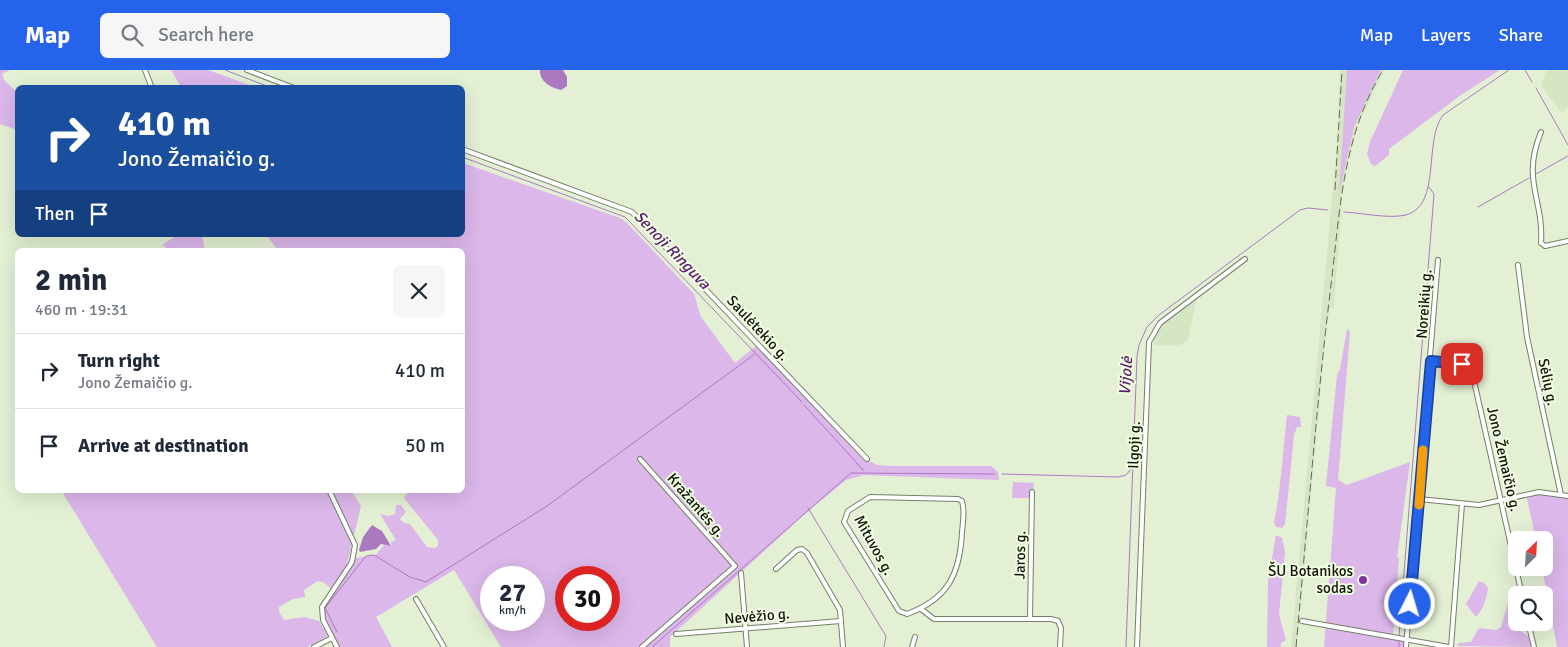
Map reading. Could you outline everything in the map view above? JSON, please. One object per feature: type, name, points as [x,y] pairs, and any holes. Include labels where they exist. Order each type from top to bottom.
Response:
[{"type":"street","points":[[145,70],[151,85]]},
{"type":"street","points":[[247,70],[286,85]]},
{"type":"street","points":[[1542,132],[1535,148],[1532,178],[1541,243],[1544,246],[1568,241]]},
{"type":"street","name":"Saulėtekio g.","points":[[465,150],[632,212],[868,459]]},
{"type":"street","name":"Ilgoji g.","points":[[1137,647],[1149,342],[1154,330],[1168,317],[1245,259]]},
{"type":"street","name":"Noreikių g.","points":[[1406,647],[1438,260]]},
{"type":"street","name":"Sėlių g.","points":[[1518,265],[1527,337],[1561,495]]},
{"type":"street","name":"Jono Žemaičio g.","points":[[1431,361],[1462,364],[1468,366],[1472,372],[1520,586]]},
{"type":"street","name":"Kražantės g.","points":[[640,459],[734,566],[642,647]]},
{"type":"street","name":"Jaros g.","points":[[1030,619],[1032,492]]},
{"type":"street","points":[[1419,499],[1479,505],[1539,492],[1568,496]]},
{"type":"street","points":[[330,493],[355,545],[352,562],[322,607],[322,620],[337,647]]},
{"type":"street","name":"Mituvos g.","points":[[870,497],[958,499],[962,501],[961,548],[955,575],[943,593],[921,609],[903,614],[844,522],[844,517],[848,511],[870,497]]},
{"type":"street","points":[[1302,621],[1450,647],[1462,504]]},
{"type":"street","points":[[776,569],[797,550],[802,549],[807,553],[836,599],[840,610],[843,647]]},
{"type":"street","points":[[742,573],[747,647]]},
{"type":"street","points":[[416,599],[444,647]]},
{"type":"street","points":[[921,609],[934,619],[1030,619],[1058,621],[1060,647]]},
{"type":"street","name":"Nevėžio g.","points":[[676,634],[841,621]]},
{"type":"street","points":[[1530,631],[1534,647]]},
{"type":"street","points":[[912,647],[915,637]]},
{"type":"street","points":[[314,647],[332,638]]},
{"type":"shaded area","points":[[0,70],[10,70],[2,74],[4,80],[15,90],[15,129],[0,124]]},
{"type":"shaded area","points":[[171,70],[208,70],[249,85],[180,85]]},
{"type":"shaded area","points":[[540,70],[563,70],[567,77],[567,86],[561,90],[553,88],[541,77]]},
{"type":"shaded area","points":[[1340,70],[1347,71],[1340,185],[1350,141],[1360,111],[1376,78],[1381,70],[1384,70],[1357,127],[1343,184],[1334,308],[1330,308],[1327,321],[1297,647],[1291,647],[1337,143]]},
{"type":"shaded area","points":[[1347,70],[1381,70],[1354,127],[1339,193]]},
{"type":"shaded area","points":[[1403,70],[1500,70],[1461,95],[1389,149],[1389,155],[1375,166],[1371,164],[1367,154],[1370,142]]},
{"type":"shaded area","points":[[1546,70],[1568,70],[1568,107],[1562,113],[1541,86]]},
{"type":"shaded area","points":[[465,164],[620,218],[627,223],[694,294],[701,317],[735,363],[756,346],[867,460],[877,465],[891,466],[991,466],[998,472],[999,480],[864,475],[846,480],[807,512],[670,637],[670,647],[501,647],[491,631],[545,631],[545,566],[480,566],[480,613],[454,570],[376,617],[392,647],[340,647],[327,624],[323,608],[355,558],[376,555],[384,545],[391,546],[391,542],[396,540],[380,514],[389,516],[395,514],[396,505],[401,505],[406,512],[400,519],[404,523],[410,524],[427,547],[435,548],[438,546],[438,540],[404,498],[407,493],[465,493],[465,248],[276,248],[268,237],[465,237]]},
{"type":"shaded area","points":[[174,237],[202,237],[205,248],[166,248],[162,245]]},
{"type":"shaded area","points":[[1197,297],[1188,339],[1183,344],[1173,346],[1154,345],[1154,341],[1151,341],[1161,324]]},
{"type":"shaded area","points":[[1347,329],[1350,332],[1338,480],[1347,485],[1410,462],[1397,558],[1399,558],[1393,638],[1404,640],[1404,647],[1324,647],[1336,488],[1326,486],[1337,375],[1340,369]]},
{"type":"shaded area","points":[[1287,415],[1300,417],[1301,427],[1297,427],[1294,435],[1285,524],[1282,528],[1276,527],[1274,523]]},
{"type":"shaded area","points":[[1013,482],[1034,483],[1033,491],[1030,491],[1029,498],[1012,498]]},
{"type":"shaded area","points":[[1539,492],[1568,496],[1568,647],[1557,647],[1553,626],[1553,586],[1545,586],[1544,576],[1553,576],[1553,531],[1534,531],[1526,494]]},
{"type":"shaded area","points":[[63,493],[353,493],[361,506],[346,569],[331,589],[325,583],[318,581],[304,590],[305,597],[293,599],[279,607],[279,612],[284,620],[305,617],[319,621],[328,636],[307,647],[157,647]]},
{"type":"shaded area","points":[[372,525],[382,531],[391,546],[381,544],[376,549],[360,552],[363,537]]},
{"type":"shaded area","points":[[1276,535],[1282,538],[1285,552],[1279,614],[1286,640],[1281,643],[1281,647],[1267,647],[1268,581]]},
{"type":"shaded area","points":[[1479,581],[1488,588],[1481,611],[1476,617],[1466,604]]},
{"type":"shaded area","points":[[1508,603],[1508,631],[1520,631],[1528,636],[1531,647],[1457,646],[1459,643],[1471,642],[1479,628],[1496,630],[1501,627]]},
{"type":"waterway","name":"Senoji Ringuva","points":[[225,70],[264,85]]},
{"type":"waterway","name":"Vijolė","points":[[1344,212],[1399,216],[1406,215],[1417,209],[1424,199],[1428,186],[1434,140],[1437,126],[1443,115],[1509,70]]},
{"type":"waterway","points":[[1525,70],[1532,82]]},
{"type":"waterway","points":[[1536,88],[1568,145]]},
{"type":"waterway","points":[[1534,175],[1568,156]]},
{"type":"waterway","name":"Senoji Ringuva","points":[[465,158],[625,217],[802,402]]},
{"type":"waterway","points":[[1478,207],[1529,178]]},
{"type":"waterway","points":[[1399,636],[1434,194],[1429,187]]},
{"type":"waterway","name":"Vijolė","points":[[1126,647],[1137,357],[1139,345],[1147,327],[1159,315],[1300,210],[1308,208],[1328,210]]},
{"type":"waterway","points":[[337,632],[325,608],[366,556],[374,555],[410,577],[426,582],[547,506],[755,354]]},
{"type":"waterway","name":"Senoji Ringuva","points":[[804,405],[864,471]]},
{"type":"waterway","points":[[1002,474],[1118,477],[1126,475],[1131,469]]},
{"type":"waterway","points":[[652,647],[851,473],[994,474]]},
{"type":"waterway","points":[[808,508],[886,636],[884,647]]},
{"type":"waterway","points":[[1399,642],[1399,647]]},
{"type":"railway","points":[[1335,190],[1342,70]]},
{"type":"railway","points":[[1296,647],[1320,381],[1344,178],[1358,123],[1369,96],[1383,70]]},
{"type":"slow traffic","points":[[1419,505],[1423,450]]},
{"type":"place","name":"ŠU Botanikos sodas","points":[[1363,580]]},
{"type":"route","points":[[1410,604],[1431,361],[1462,364]]}]
